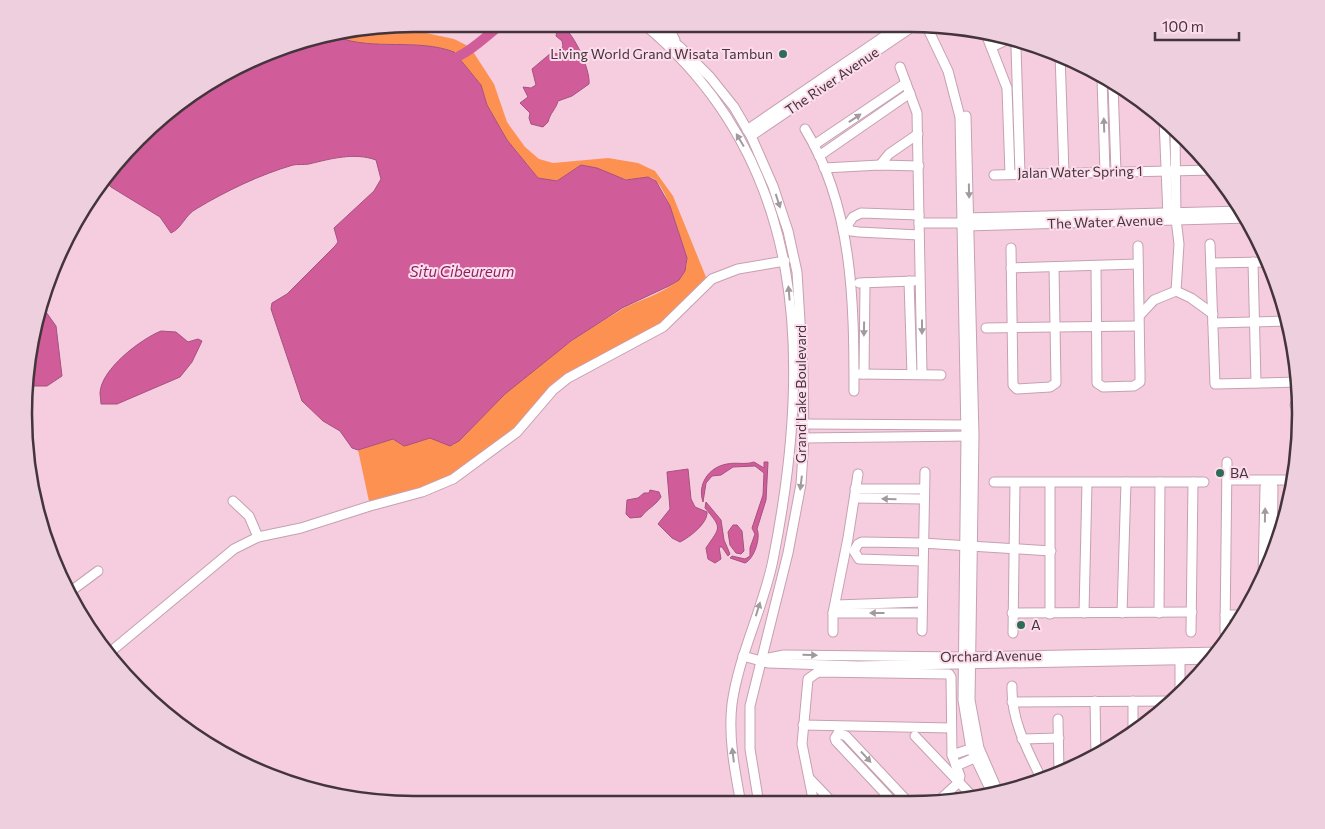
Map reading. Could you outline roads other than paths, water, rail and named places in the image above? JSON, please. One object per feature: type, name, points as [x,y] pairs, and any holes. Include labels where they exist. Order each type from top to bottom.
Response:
[{"type":"street","name":"Grand Lake Boulevard","points":[[652,32],[690,69],[741,140],[764,189],[779,233],[784,261],[791,325],[793,409],[789,457],[772,562],[743,656],[731,715],[733,752],[740,796]]},
{"type":"street","name":"Grand Lake Boulevard","points":[[661,32],[680,47],[710,77],[734,107],[749,133],[773,186],[793,249],[801,320],[804,409],[803,458],[794,522],[762,660],[754,684],[749,726],[750,749],[759,796]]},
{"type":"street","points":[[669,32],[680,47]]},
{"type":"street","name":"The River Avenue","points":[[749,133],[891,32]]},
{"type":"street","name":"The River Avenue","points":[[749,133],[904,32]]},
{"type":"street","points":[[930,33],[945,62],[959,110],[965,222],[970,425],[970,546],[963,700],[976,752],[990,788]]},
{"type":"street","points":[[935,33],[950,61],[966,117],[965,222]]},
{"type":"street","points":[[989,41],[1007,88],[1010,174]]},
{"type":"street","points":[[992,47],[1000,44]]},
{"type":"street","points":[[1016,48],[1020,174]]},
{"type":"street","points":[[1060,64],[1064,173]]},
{"type":"street","points":[[900,67],[917,113],[919,235],[922,280],[922,374]]},
{"type":"street","points":[[814,146],[906,83]]},
{"type":"street","points":[[1102,84],[1105,172]]},
{"type":"street","points":[[1113,91],[1116,172]]},
{"type":"street","points":[[819,156],[910,93]]},
{"type":"street","points":[[804,129],[819,156],[837,204],[851,283],[854,390]]},
{"type":"street","points":[[1165,130],[1170,170],[1172,216],[1179,244],[1176,292]]},
{"type":"street","points":[[880,165],[889,154],[918,134]]},
{"type":"street","points":[[1170,170],[1174,138]]},
{"type":"street","points":[[824,168],[880,165],[919,166]]},
{"type":"street","name":"Jalan Water Spring 1","points":[[994,175],[1204,170]]},
{"type":"street","name":"The Water Avenue","points":[[919,235],[859,232],[851,231],[847,226],[853,217],[861,213],[965,222],[1172,216],[1234,212]]},
{"type":"street","name":"The Water Avenue","points":[[1172,216],[1237,218]]},
{"type":"street","points":[[1210,244],[1215,384],[1291,382]]},
{"type":"street","points":[[1096,266],[1097,383],[1103,388],[1134,386],[1140,382],[1138,246]]},
{"type":"street","points":[[1011,248],[1013,385],[1017,389],[1050,387],[1056,383],[1054,267]]},
{"type":"street","points":[[113,650],[225,555],[258,537],[302,528],[370,506],[422,492],[453,479],[517,432],[553,390],[568,378],[585,367],[663,327],[712,279],[722,274],[784,261]]},
{"type":"street","points":[[1253,262],[1256,383]]},
{"type":"street","points":[[1211,264],[1260,262]]},
{"type":"street","points":[[1011,268],[1138,264]]},
{"type":"street","points":[[851,283],[922,280]]},
{"type":"street","points":[[909,281],[912,374]]},
{"type":"street","points":[[864,283],[864,374]]},
{"type":"street","points":[[1140,315],[1154,300],[1176,292],[1191,298],[1213,319],[1254,322],[1280,321]]},
{"type":"street","points":[[986,328],[1011,326],[1054,328],[1138,326]]},
{"type":"street","points":[[854,374],[941,374]]},
{"type":"street","points":[[793,409],[804,409]]},
{"type":"street","points":[[804,424],[970,425]]},
{"type":"street","points":[[804,438],[970,436]]},
{"type":"street","points":[[789,457],[803,458]]},
{"type":"street","points":[[1225,631],[1227,462]]},
{"type":"street","points":[[922,631],[924,472]]},
{"type":"street","points":[[832,632],[834,609],[858,474]]},
{"type":"street","points":[[1227,480],[1286,480]]},
{"type":"street","points":[[994,482],[1204,482]]},
{"type":"street","points":[[1084,613],[1087,482]]},
{"type":"street","points":[[1122,613],[1126,482]]},
{"type":"street","points":[[1159,613],[1160,482]]},
{"type":"street","points":[[1191,632],[1193,482]]},
{"type":"street","points":[[1012,633],[1012,549],[1015,483]]},
{"type":"street","points":[[1050,483],[1050,614]]},
{"type":"street","points":[[1263,560],[1265,487],[1268,486],[1273,487],[1272,536]]},
{"type":"street","points":[[855,493],[924,489]]},
{"type":"street","points":[[855,493],[924,499]]},
{"type":"street","points":[[234,501],[249,516],[258,537]]},
{"type":"street","points":[[922,561],[859,560],[854,551],[858,544],[862,542],[922,543],[1051,551]]},
{"type":"street","points":[[75,588],[98,571]]},
{"type":"street","points":[[834,609],[922,602]]},
{"type":"street","points":[[834,609],[922,613]]},
{"type":"street","points":[[1012,613],[1192,612]]},
{"type":"street","points":[[1225,615],[1235,615]]},
{"type":"street","name":"Orchard Avenue","points":[[743,656],[768,663],[858,666],[966,660],[1180,656],[1209,653]]},
{"type":"street","points":[[1180,656],[1180,686]]},
{"type":"street","name":"Orchard Avenue","points":[[1180,656],[1205,658]]},
{"type":"street","points":[[813,796],[802,744],[808,679],[818,672],[946,673],[952,677],[952,755],[960,776],[958,782],[945,795]]},
{"type":"street","points":[[1012,686],[1012,702],[1022,739],[1039,774]]},
{"type":"street","points":[[1095,701],[1096,748]]},
{"type":"street","points":[[1133,701],[1133,725]]},
{"type":"street","points":[[1012,702],[1161,702]]},
{"type":"street","points":[[1058,719],[1060,738],[1059,766]]},
{"type":"street","points":[[804,725],[951,728]]},
{"type":"street","points":[[888,796],[836,741],[835,735],[841,732],[846,736],[902,796]]},
{"type":"street","points":[[915,736],[968,792]]},
{"type":"street","points":[[1022,739],[1060,738]]},
{"type":"street","points":[[952,755],[976,752]]},
{"type":"street","points":[[956,766],[976,752]]},
{"type":"street","points":[[976,752],[995,787]]},
{"type":"street","points":[[810,779],[826,796]]},
{"type":"water","points":[[557,32],[569,33],[584,60],[589,84],[572,96],[558,101],[548,122],[543,127],[531,124],[530,113],[520,103],[528,97],[523,87],[531,88],[536,85],[532,69],[551,53],[558,54],[563,46],[562,41],[556,36]]},
{"type":"water","name":"Situ Cibeureum","points":[[345,39],[366,43],[425,46],[454,52],[481,85],[487,105],[507,140],[538,178],[557,181],[581,165],[597,168],[626,180],[648,177],[656,181],[670,206],[687,258],[685,271],[679,280],[622,308],[571,341],[505,394],[459,441],[450,446],[430,438],[404,446],[393,439],[358,450],[352,448],[340,431],[323,421],[302,401],[271,309],[272,303],[287,294],[335,246],[338,242],[334,228],[374,191],[381,179],[376,160],[351,156],[293,165],[280,169],[243,184],[196,209],[171,233],[160,217],[109,185],[111,182],[144,144],[182,111],[223,84],[268,62],[292,53]]},
{"type":"water","points":[[47,313],[56,326],[62,376],[47,386],[33,386],[40,340]]},
{"type":"water","points":[[161,331],[176,332],[188,342],[198,339],[202,341],[192,362],[180,377],[117,404],[101,404],[100,393],[102,384],[114,365],[133,348]]},
{"type":"water","points":[[754,462],[764,468],[764,462],[768,462],[766,500],[757,529],[756,548],[745,563],[730,558],[732,556],[745,559],[750,556],[750,548],[755,534],[752,528],[763,495],[764,473],[755,466],[733,467],[721,475],[712,476],[706,483],[703,502],[702,489],[706,477],[715,469],[727,464]]},
{"type":"water","points":[[688,469],[691,499],[695,507],[707,512],[707,516],[698,529],[680,542],[672,538],[658,524],[670,509],[667,472]]},
{"type":"water","points":[[650,490],[659,492],[661,497],[641,517],[630,518],[626,514],[627,500],[638,498],[644,493],[649,493]]},
{"type":"water","points":[[706,502],[721,520],[724,540],[730,554],[728,556],[722,547],[719,547],[721,559],[715,563],[708,559],[706,548],[718,528],[715,520],[705,508]]},
{"type":"water","points":[[733,525],[737,525],[742,531],[744,551],[741,554],[736,553],[730,545],[728,532]]},
{"type":"waterway","points":[[459,56],[492,32]]},
{"type":"place","name":"Living World Grand Wisata Tambun","points":[[783,54]]},
{"type":"place","name":"BA","points":[[1220,473]]},
{"type":"place","name":"A","points":[[1021,625]]}]
